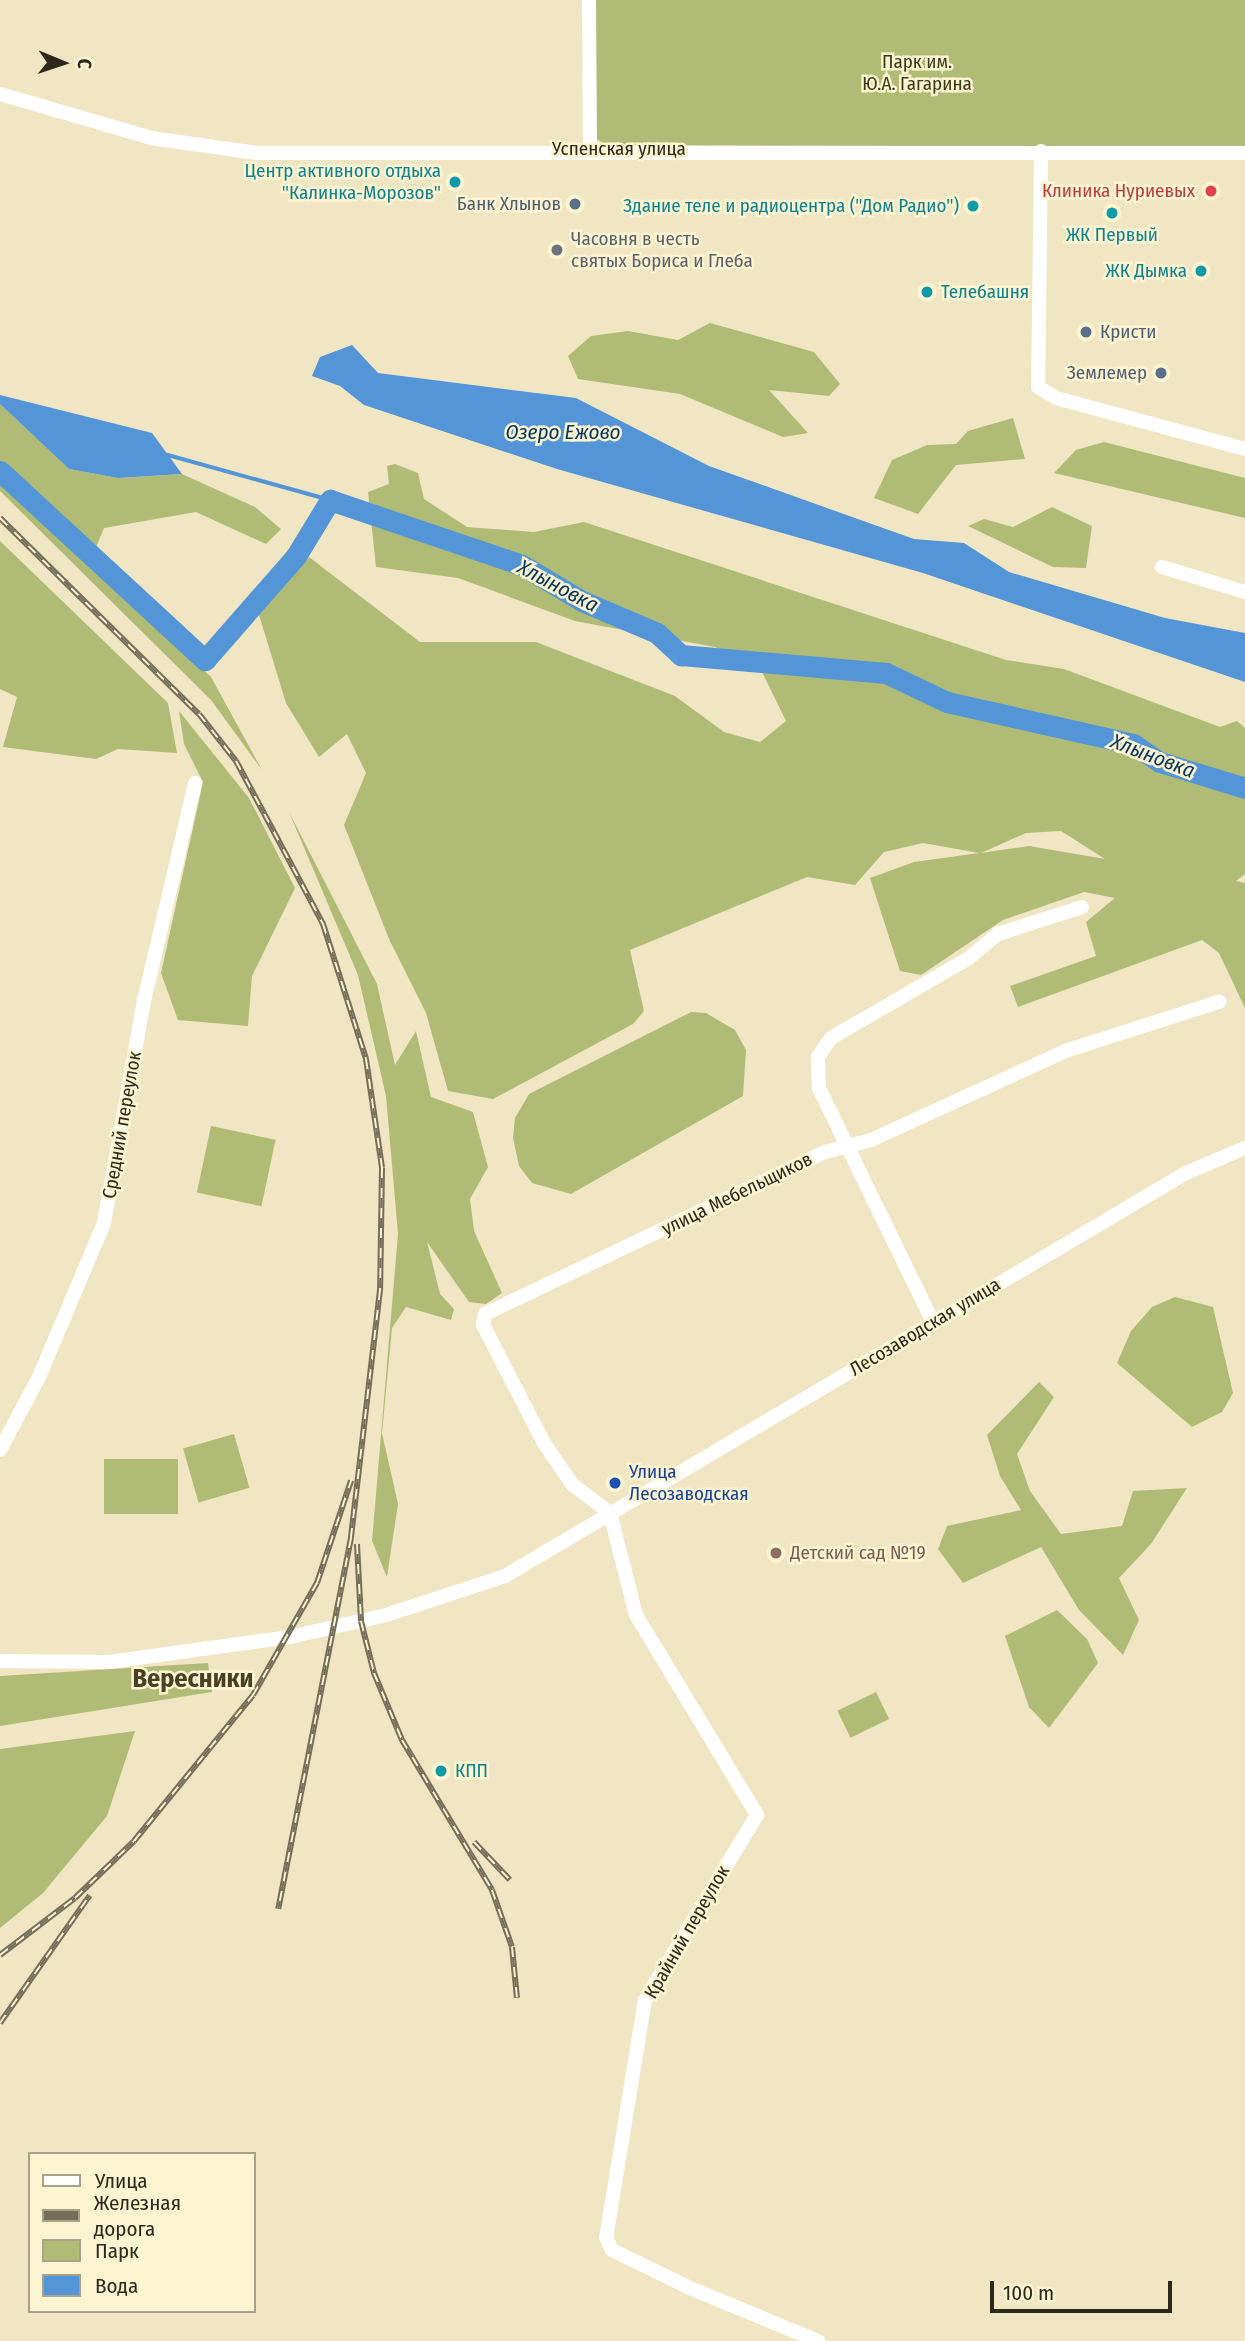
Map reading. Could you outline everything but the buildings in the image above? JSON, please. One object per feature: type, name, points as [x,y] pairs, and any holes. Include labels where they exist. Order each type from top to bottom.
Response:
[{"type":"street","points":[[589,0],[590,148]]},
{"type":"street","name":"Успенская улица","points":[[0,93],[152,138],[239,152],[590,148],[1245,153]]},
{"type":"street","points":[[1041,151],[1037,377],[1045,394],[1245,449]]},
{"type":"street","points":[[1162,567],[1245,592]]},
{"type":"street","name":"Средний переулок","points":[[0,1450],[104,1223],[144,1001],[195,783]]},
{"type":"street","points":[[933,1322],[816,1078],[826,1043],[998,934],[1082,907]]},
{"type":"street","name":"улица Мебельщиков","points":[[610,1513],[572,1484],[544,1443],[483,1325],[485,1314],[848,1146],[1065,1051],[1219,1002]]},
{"type":"street","name":"Лесозаводская улица","points":[[0,1661],[109,1662],[361,1621],[505,1576],[1186,1173],[1245,1148]]},
{"type":"street","name":"Крайний переулок","points":[[610,1513],[636,1615],[757,1815],[645,2000],[606,2237],[612,2250],[690,2288],[818,2341]]},
{"type":"green space","name":"Парк им. Ю.А. Гагарина","points":[[589,0],[1245,0],[1245,147],[606,145],[595,138]]},
{"type":"green space","points":[[710,323],[814,352],[840,384],[829,396],[769,390],[808,433],[783,437],[680,394],[578,379],[568,356],[591,336],[628,331],[678,340]]},
{"type":"green space","points":[[0,404],[69,469],[118,478],[182,474],[255,507],[281,529],[266,544],[196,512],[104,528],[94,552],[0,465]]},
{"type":"green space","points":[[1013,418],[1025,459],[956,465],[918,514],[874,498],[892,460],[927,445],[956,444],[968,431]]},
{"type":"green space","points":[[1104,442],[1245,478],[1245,518],[1054,473],[1076,450]]},
{"type":"green space","points":[[395,464],[418,473],[424,499],[467,527],[534,532],[584,522],[1006,660],[1064,669],[1220,727],[1237,721],[1245,728],[1245,874],[1236,881],[1245,883],[1245,1008],[1219,953],[1202,940],[1018,1007],[1010,986],[1096,956],[1086,922],[1115,898],[1084,892],[1003,920],[921,975],[900,971],[870,878],[914,862],[979,853],[923,843],[884,852],[855,885],[807,877],[630,950],[644,1011],[633,1024],[493,1099],[448,1091],[426,1013],[389,939],[344,825],[366,773],[347,734],[319,757],[286,703],[259,615],[309,557],[420,642],[536,642],[675,696],[724,732],[760,742],[786,721],[760,668],[715,647],[575,621],[458,578],[376,567],[368,492],[389,484],[387,466]],"holes":[[[1061,831],[1105,859],[1029,846],[981,853],[1026,833]]]},
{"type":"green space","points":[[0,479],[211,677],[262,770],[211,700],[0,491]]},
{"type":"green space","points":[[1052,507],[1092,526],[1086,568],[1053,567],[968,526],[984,519],[1013,527]]},
{"type":"green space","points":[[0,541],[168,703],[177,753],[118,749],[96,759],[3,747],[17,697],[0,689]]},
{"type":"green space","points":[[179,711],[249,798],[295,888],[252,976],[248,1026],[178,1020],[161,973],[203,782],[184,744]]},
{"type":"green space","points":[[289,812],[377,984],[395,1065],[416,1031],[431,1097],[473,1112],[488,1167],[470,1199],[474,1231],[502,1293],[486,1304],[469,1302],[427,1242],[440,1294],[454,1309],[451,1320],[406,1307],[392,1328],[382,1433],[398,1504],[387,1577],[372,1541],[398,1234],[386,1096],[358,975]]},
{"type":"green space","points":[[691,1012],[706,1013],[735,1030],[746,1050],[743,1096],[571,1194],[532,1183],[519,1166],[513,1138],[515,1118],[529,1094]]},
{"type":"green space","points":[[211,1126],[276,1140],[261,1206],[197,1193]]},
{"type":"green space","points":[[1175,1297],[1213,1307],[1233,1393],[1222,1412],[1192,1427],[1117,1363],[1131,1331],[1152,1307]]},
{"type":"green space","points":[[1039,1382],[1054,1397],[1017,1454],[1030,1491],[1061,1534],[1122,1526],[1133,1491],[1187,1488],[1151,1544],[1119,1578],[1139,1620],[1123,1655],[1079,1610],[1041,1547],[963,1583],[938,1549],[947,1526],[1021,1510],[1000,1476],[987,1435]]},
{"type":"green space","points":[[234,1434],[249,1488],[198,1502],[183,1449]]},
{"type":"green space","points":[[104,1459],[178,1459],[178,1514],[104,1514]]},
{"type":"green space","points":[[1057,1610],[1087,1639],[1098,1663],[1049,1728],[1029,1707],[1005,1636]]},
{"type":"green space","points":[[208,1663],[212,1692],[0,1726],[0,1676]]},
{"type":"green space","points":[[876,1692],[889,1719],[851,1738],[837,1711]]},
{"type":"green space","points":[[135,1731],[107,1816],[43,1893],[0,1928],[0,1749]]},
{"type":"water","name":"Озеро Ежово","points":[[352,345],[378,373],[576,398],[709,466],[914,539],[964,543],[1009,572],[1165,618],[1245,633],[1245,682],[923,573],[557,469],[364,405],[340,386],[312,376],[320,357]]},
{"type":"water","points":[[0,395],[152,433],[182,474],[118,478],[69,469],[0,404]]},
{"type":"waterway","points":[[168,455],[330,500]]},
{"type":"waterway","name":"Хлыновка","points":[[0,471],[205,660],[296,556],[330,500],[522,565],[582,601],[657,633],[681,655],[886,673],[947,702],[1133,744],[1160,762],[1245,788]]},
{"type":"railway","points":[[0,518],[199,714],[236,761],[323,924],[366,1059],[382,1168],[380,1290],[351,1538],[278,1909]]},
{"type":"railway","points":[[0,1955],[75,1898],[134,1841],[253,1695],[317,1583],[351,1481]]},
{"type":"railway","points":[[357,1544],[361,1621],[374,1673],[402,1740],[492,1890],[512,1947],[517,1998]]},
{"type":"railway","points":[[474,1842],[510,1880]]},
{"type":"railway","points":[[0,2023],[90,1895]]},
{"type":"place","name":"Центр активного отдыха \"Калинка-Морозов\"","points":[[455,182]]},
{"type":"place","name":"Клиника Нуриевых","points":[[1211,191]]},
{"type":"place","name":"Банк Хлынов","points":[[575,204]]},
{"type":"place","name":"Здание теле и радиоцентра (\"Дом Радио\")","points":[[973,206]]},
{"type":"place","name":"ЖК Первый","points":[[1112,213]]},
{"type":"place","name":"Часовня в честь святых Бориса и Глеба","points":[[557,250]]},
{"type":"place","name":"ЖК Дымка","points":[[1201,271]]},
{"type":"place","name":"Телебашня","points":[[927,292]]},
{"type":"place","name":"Кристи","points":[[1086,332]]},
{"type":"place","name":"Землемер","points":[[1161,373]]},
{"type":"place","name":"Улица Лесозаводская","points":[[615,1483]]},
{"type":"place","name":"Детский сад №19","points":[[776,1553]]},
{"type":"place","name":"КПП","points":[[441,1771]]},
{"type":"district","name":"Вересники","points":[[193,1679]]}]
